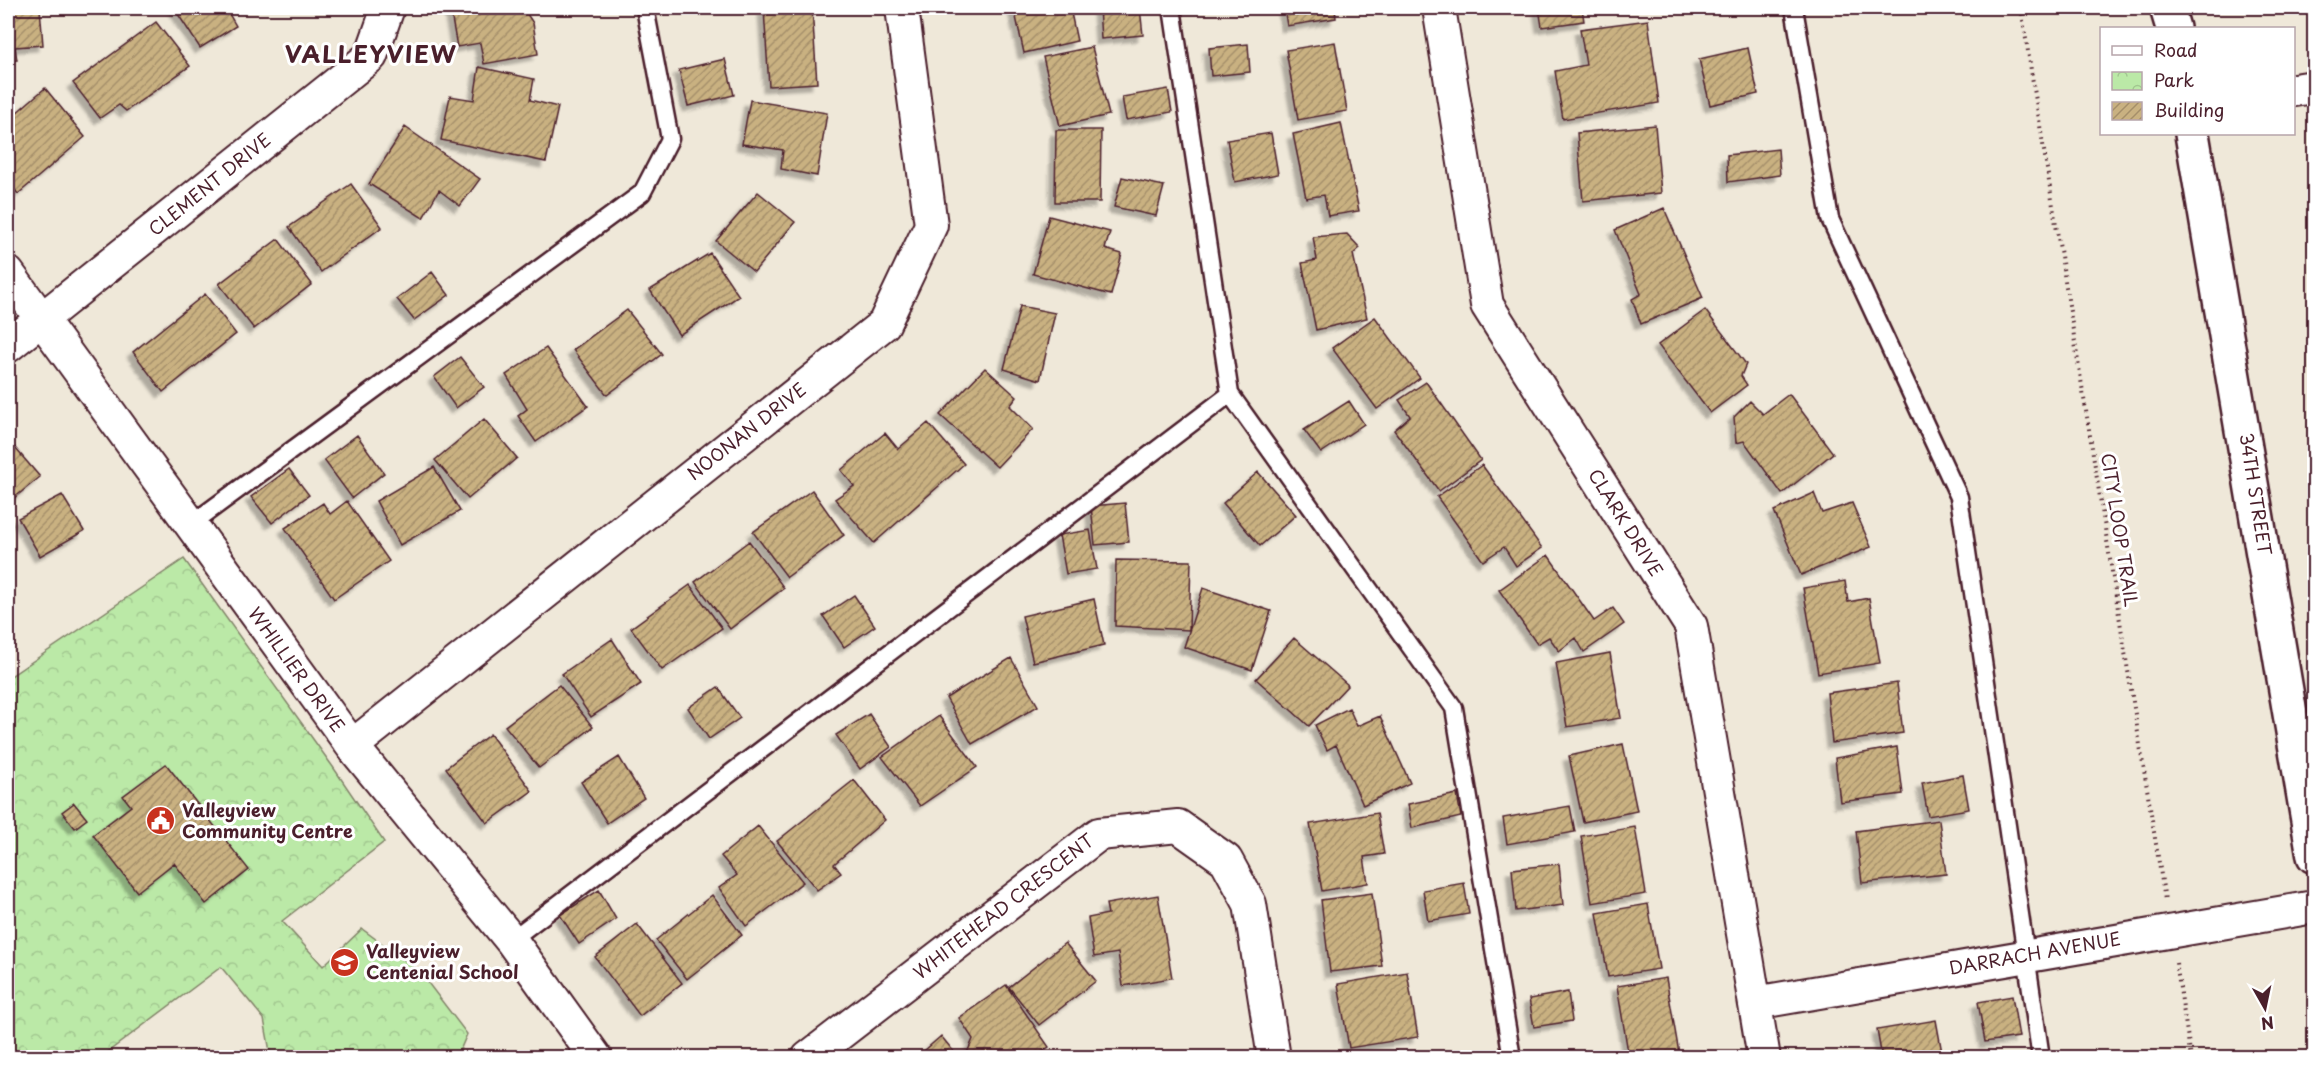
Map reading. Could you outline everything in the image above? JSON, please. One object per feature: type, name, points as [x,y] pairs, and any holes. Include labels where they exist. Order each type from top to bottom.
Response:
[{"type":"street","name":"CLEMENT DRIVE","points":[[8,346],[371,56],[388,8]]},
{"type":"street","name":"NOONAN DRIVE","points":[[352,746],[885,324],[932,225],[903,8]]},
{"type":"street","name":"CLARK DRIVE","points":[[1439,8],[1487,305],[1690,626],[1764,1058]]},
{"type":"street","points":[[2167,8],[2174,27]]},
{"type":"street","points":[[2174,8],[2174,27]]},
{"type":"street","points":[[2295,90],[2314,87]]},
{"type":"street","name":"34TH STREET","points":[[2192,135],[2314,856]]},
{"type":"street","name":"WHILLIER DRIVE","points":[[8,273],[352,746],[511,940],[596,1058]]},
{"type":"street","name":"WHITEHEAD CRESCENT","points":[[808,1058],[1100,834],[1178,826],[1226,860],[1250,904],[1268,1054]]},
{"type":"street","name":"DARRACH AVENUE","points":[[1755,1003],[2314,907]]},
{"type":"lane","points":[[190,525],[642,193],[670,139],[645,8]]},
{"type":"lane","points":[[1172,8],[1230,394],[1454,708],[1512,1058]]},
{"type":"lane","points":[[1794,8],[1830,219],[1959,497],[2041,1058]]},
{"type":"lane","points":[[511,940],[1230,394]]},
{"type":"path","name":"CITY LOOP TRAIL","points":[[2021,8],[2191,1058]]},
{"type":"green space","points":[[184,559],[384,842],[282,921],[323,966],[362,929],[419,971],[467,1034],[461,1048],[452,1057],[271,1057],[264,1019],[221,967],[101,1057],[8,1058],[8,678]]},
{"type":"building","points":[[8,8],[40,8],[43,45],[15,47],[17,60],[8,61]]},
{"type":"building","points":[[174,8],[235,8],[228,12],[236,26],[200,48]]},
{"type":"building","points":[[450,8],[523,8],[533,23],[538,54],[484,64],[480,43],[457,47]]},
{"type":"building","points":[[812,8],[817,83],[769,86],[764,10]]},
{"type":"building","points":[[1014,8],[1070,8],[1077,41],[1024,53]]},
{"type":"building","points":[[1099,8],[1140,8],[1143,35],[1101,39]]},
{"type":"building","points":[[1284,8],[1335,8],[1336,18],[1287,26]]},
{"type":"building","points":[[1539,8],[1582,8],[1584,21],[1542,27]]},
{"type":"building","points":[[1648,20],[1659,103],[1563,119],[1555,71],[1586,65],[1580,29]]},
{"type":"building","points":[[156,22],[190,66],[126,111],[119,105],[100,118],[73,83]]},
{"type":"building","points":[[1335,42],[1347,111],[1298,120],[1286,50]]},
{"type":"building","points":[[1248,44],[1250,72],[1211,76],[1209,48]]},
{"type":"building","points":[[1092,47],[1109,115],[1060,126],[1043,57]]},
{"type":"building","points":[[1748,48],[1758,94],[1710,105],[1699,59]]},
{"type":"building","points":[[725,59],[734,95],[688,106],[679,70]]},
{"type":"building","points":[[479,67],[534,79],[530,100],[558,107],[546,162],[441,140],[450,96],[474,100]]},
{"type":"building","points":[[45,88],[85,137],[18,194],[8,181],[8,120]]},
{"type":"building","points":[[1168,89],[1172,112],[1126,120],[1122,97]]},
{"type":"building","points":[[750,100],[827,113],[817,176],[781,169],[783,150],[742,144]]},
{"type":"building","points":[[1341,123],[1359,211],[1328,216],[1324,195],[1306,198],[1293,134]]},
{"type":"building","points":[[1655,125],[1661,193],[1583,201],[1577,133]]},
{"type":"building","points":[[405,127],[480,179],[460,206],[439,190],[423,218],[369,184]]},
{"type":"building","points":[[1056,130],[1101,130],[1100,202],[1055,202]]},
{"type":"building","points":[[1271,133],[1278,174],[1235,182],[1227,140]]},
{"type":"building","points":[[1778,149],[1780,175],[1728,182],[1727,155]]},
{"type":"building","points":[[1122,177],[1164,186],[1156,216],[1114,207]]},
{"type":"building","points":[[351,184],[382,227],[321,272],[289,227]]},
{"type":"building","points":[[758,192],[795,222],[754,272],[716,241]]},
{"type":"building","points":[[1664,208],[1703,298],[1641,324],[1632,299],[1641,294],[1615,230]]},
{"type":"building","points":[[1049,216],[1110,232],[1105,249],[1122,254],[1111,295],[1033,274]]},
{"type":"building","points":[[1347,234],[1360,248],[1353,254],[1367,318],[1316,330],[1302,263],[1317,260],[1313,237]]},
{"type":"building","points":[[278,239],[312,284],[254,329],[219,284]]},
{"type":"building","points":[[710,253],[739,296],[679,335],[650,290]]},
{"type":"building","points":[[432,272],[449,295],[414,320],[397,299]]},
{"type":"building","points":[[205,294],[236,334],[163,392],[133,352]]},
{"type":"building","points":[[1020,306],[1055,313],[1040,380],[1004,369]]},
{"type":"building","points":[[627,310],[662,354],[607,395],[573,350]]},
{"type":"building","points":[[1705,310],[1746,364],[1741,376],[1747,385],[1710,413],[1658,345]]},
{"type":"building","points":[[1375,317],[1420,378],[1377,409],[1332,348]]},
{"type":"building","points":[[546,348],[588,406],[536,442],[518,416],[527,409],[506,375]]},
{"type":"building","points":[[460,357],[484,387],[456,408],[434,377]]},
{"type":"building","points":[[985,368],[1017,397],[1010,406],[1033,429],[997,467],[940,415]]},
{"type":"building","points":[[1426,382],[1481,460],[1439,491],[1394,430],[1410,416],[1399,400]]},
{"type":"building","points":[[1789,394],[1833,453],[1782,494],[1744,441],[1736,443],[1734,417],[1750,401],[1763,414]]},
{"type":"building","points":[[1349,401],[1364,424],[1321,453],[1304,430]]},
{"type":"building","points":[[484,419],[517,458],[468,499],[435,460]]},
{"type":"building","points":[[928,423],[964,464],[874,543],[835,499],[854,486],[841,470],[885,433],[898,449]]},
{"type":"building","points":[[357,435],[384,473],[352,498],[324,460]]},
{"type":"building","points":[[10,442],[40,477],[8,503],[8,444]]},
{"type":"building","points":[[1482,465],[1542,548],[1516,566],[1504,547],[1483,561],[1437,497]]},
{"type":"building","points":[[434,467],[460,511],[400,545],[376,501]]},
{"type":"building","points":[[289,469],[309,495],[272,523],[251,497]]},
{"type":"building","points":[[1258,472],[1296,515],[1260,546],[1223,503]]},
{"type":"building","points":[[812,490],[844,535],[787,577],[753,532]]},
{"type":"building","points":[[1814,493],[1822,513],[1852,503],[1871,547],[1801,575],[1774,511]]},
{"type":"building","points":[[62,495],[84,531],[40,556],[18,518]]},
{"type":"building","points":[[347,501],[389,561],[334,599],[285,528],[323,503],[330,514]]},
{"type":"building","points":[[1125,503],[1129,542],[1095,545],[1091,506]]},
{"type":"building","points":[[1090,530],[1097,569],[1066,574],[1059,535]]},
{"type":"building","points":[[749,541],[784,588],[730,629],[695,582]]},
{"type":"building","points":[[1548,555],[1594,621],[1613,608],[1624,624],[1584,652],[1576,638],[1559,651],[1549,637],[1537,644],[1499,590]]},
{"type":"building","points":[[1116,560],[1191,561],[1189,630],[1115,626]]},
{"type":"building","points":[[1845,581],[1848,602],[1869,598],[1880,663],[1818,673],[1803,588]]},
{"type":"building","points":[[690,585],[722,628],[662,670],[631,628]]},
{"type":"building","points":[[1203,588],[1271,611],[1252,670],[1184,647]]},
{"type":"building","points":[[854,595],[875,626],[844,647],[823,616]]},
{"type":"building","points":[[1094,599],[1104,645],[1033,662],[1022,616]]},
{"type":"building","points":[[1294,638],[1348,685],[1309,726],[1256,679]]},
{"type":"building","points":[[612,639],[641,684],[591,717],[562,674]]},
{"type":"building","points":[[1610,653],[1621,718],[1567,727],[1556,663]]},
{"type":"building","points":[[1011,658],[1038,706],[972,744],[946,698]]},
{"type":"building","points":[[1897,683],[1903,733],[1832,743],[1827,693]]},
{"type":"building","points":[[559,685],[593,727],[539,768],[505,726]]},
{"type":"building","points":[[718,687],[740,718],[709,739],[688,708]]},
{"type":"building","points":[[1349,708],[1357,726],[1380,716],[1410,783],[1363,805],[1336,745],[1327,750],[1315,725]]},
{"type":"building","points":[[869,714],[891,747],[860,769],[836,735]]},
{"type":"building","points":[[939,716],[977,767],[920,806],[882,757]]},
{"type":"building","points":[[490,734],[532,791],[487,823],[446,768]]},
{"type":"building","points":[[1623,744],[1637,811],[1583,822],[1569,756]]},
{"type":"building","points":[[1897,747],[1903,794],[1840,802],[1835,758]]},
{"type":"building","points":[[619,757],[644,798],[607,823],[581,782]]},
{"type":"building","name":"Valleyview Community Centre","points":[[166,764],[249,870],[206,904],[174,863],[137,892],[93,835],[131,806],[123,796]]},
{"type":"building","points":[[1963,775],[1969,809],[1928,816],[1922,783]]},
{"type":"building","points":[[854,780],[885,820],[834,864],[841,873],[817,890],[777,841]]},
{"type":"building","points":[[1457,794],[1461,817],[1412,828],[1408,804]]},
{"type":"building","points":[[74,803],[87,819],[75,828],[62,812]]},
{"type":"building","points":[[1570,806],[1575,832],[1507,844],[1503,818]]},
{"type":"building","points":[[1377,813],[1384,854],[1364,857],[1368,883],[1322,891],[1310,824]]},
{"type":"building","points":[[1939,820],[1946,874],[1862,883],[1856,831]]},
{"type":"building","points":[[758,826],[803,882],[746,926],[719,888],[737,875],[721,856]]},
{"type":"building","points":[[1635,827],[1646,894],[1592,903],[1581,836]]},
{"type":"building","points":[[1559,864],[1563,905],[1516,911],[1512,869]]},
{"type":"building","points":[[1464,883],[1469,914],[1428,921],[1423,890]]},
{"type":"building","points":[[599,890],[616,919],[579,944],[560,915]]},
{"type":"building","points":[[1372,893],[1382,966],[1330,972],[1321,900]]},
{"type":"building","points":[[712,895],[742,935],[687,979],[656,940]]},
{"type":"building","points":[[1158,895],[1172,978],[1123,986],[1118,953],[1094,957],[1088,918],[1108,914],[1106,904]]},
{"type":"building","points":[[1648,904],[1659,969],[1608,977],[1597,913]]},
{"type":"building","points":[[637,924],[682,983],[640,1016],[595,957]]},
{"type":"building","points":[[1065,943],[1096,981],[1039,1025],[1009,987]]},
{"type":"building","points":[[1407,972],[1418,1037],[1349,1048],[1338,984]]},
{"type":"building","points":[[1666,978],[1679,1053],[1629,1058],[1617,986]]},
{"type":"building","points":[[1006,985],[1049,1047],[1033,1058],[970,1058],[967,1053],[973,1039],[959,1018]]},
{"type":"building","points":[[1568,992],[1572,1021],[1534,1027],[1529,999]]},
{"type":"building","points":[[2012,996],[2019,1037],[1985,1042],[1978,1002]]},
{"type":"building","points":[[1936,1020],[1943,1058],[1882,1058],[1877,1030]]},
{"type":"building","points":[[941,1036],[959,1058],[916,1058]]},
{"type":"building","points":[[1397,1051],[1398,1058],[1353,1058],[1353,1056]]},
{"type":"place","name":"Valleyview Community Centre","points":[[161,821]]},
{"type":"place","name":"Valleyview Centenial School","points":[[345,962]]},
{"type":"district","name":"VALLEYVIEW","points":[[371,55]]}]
